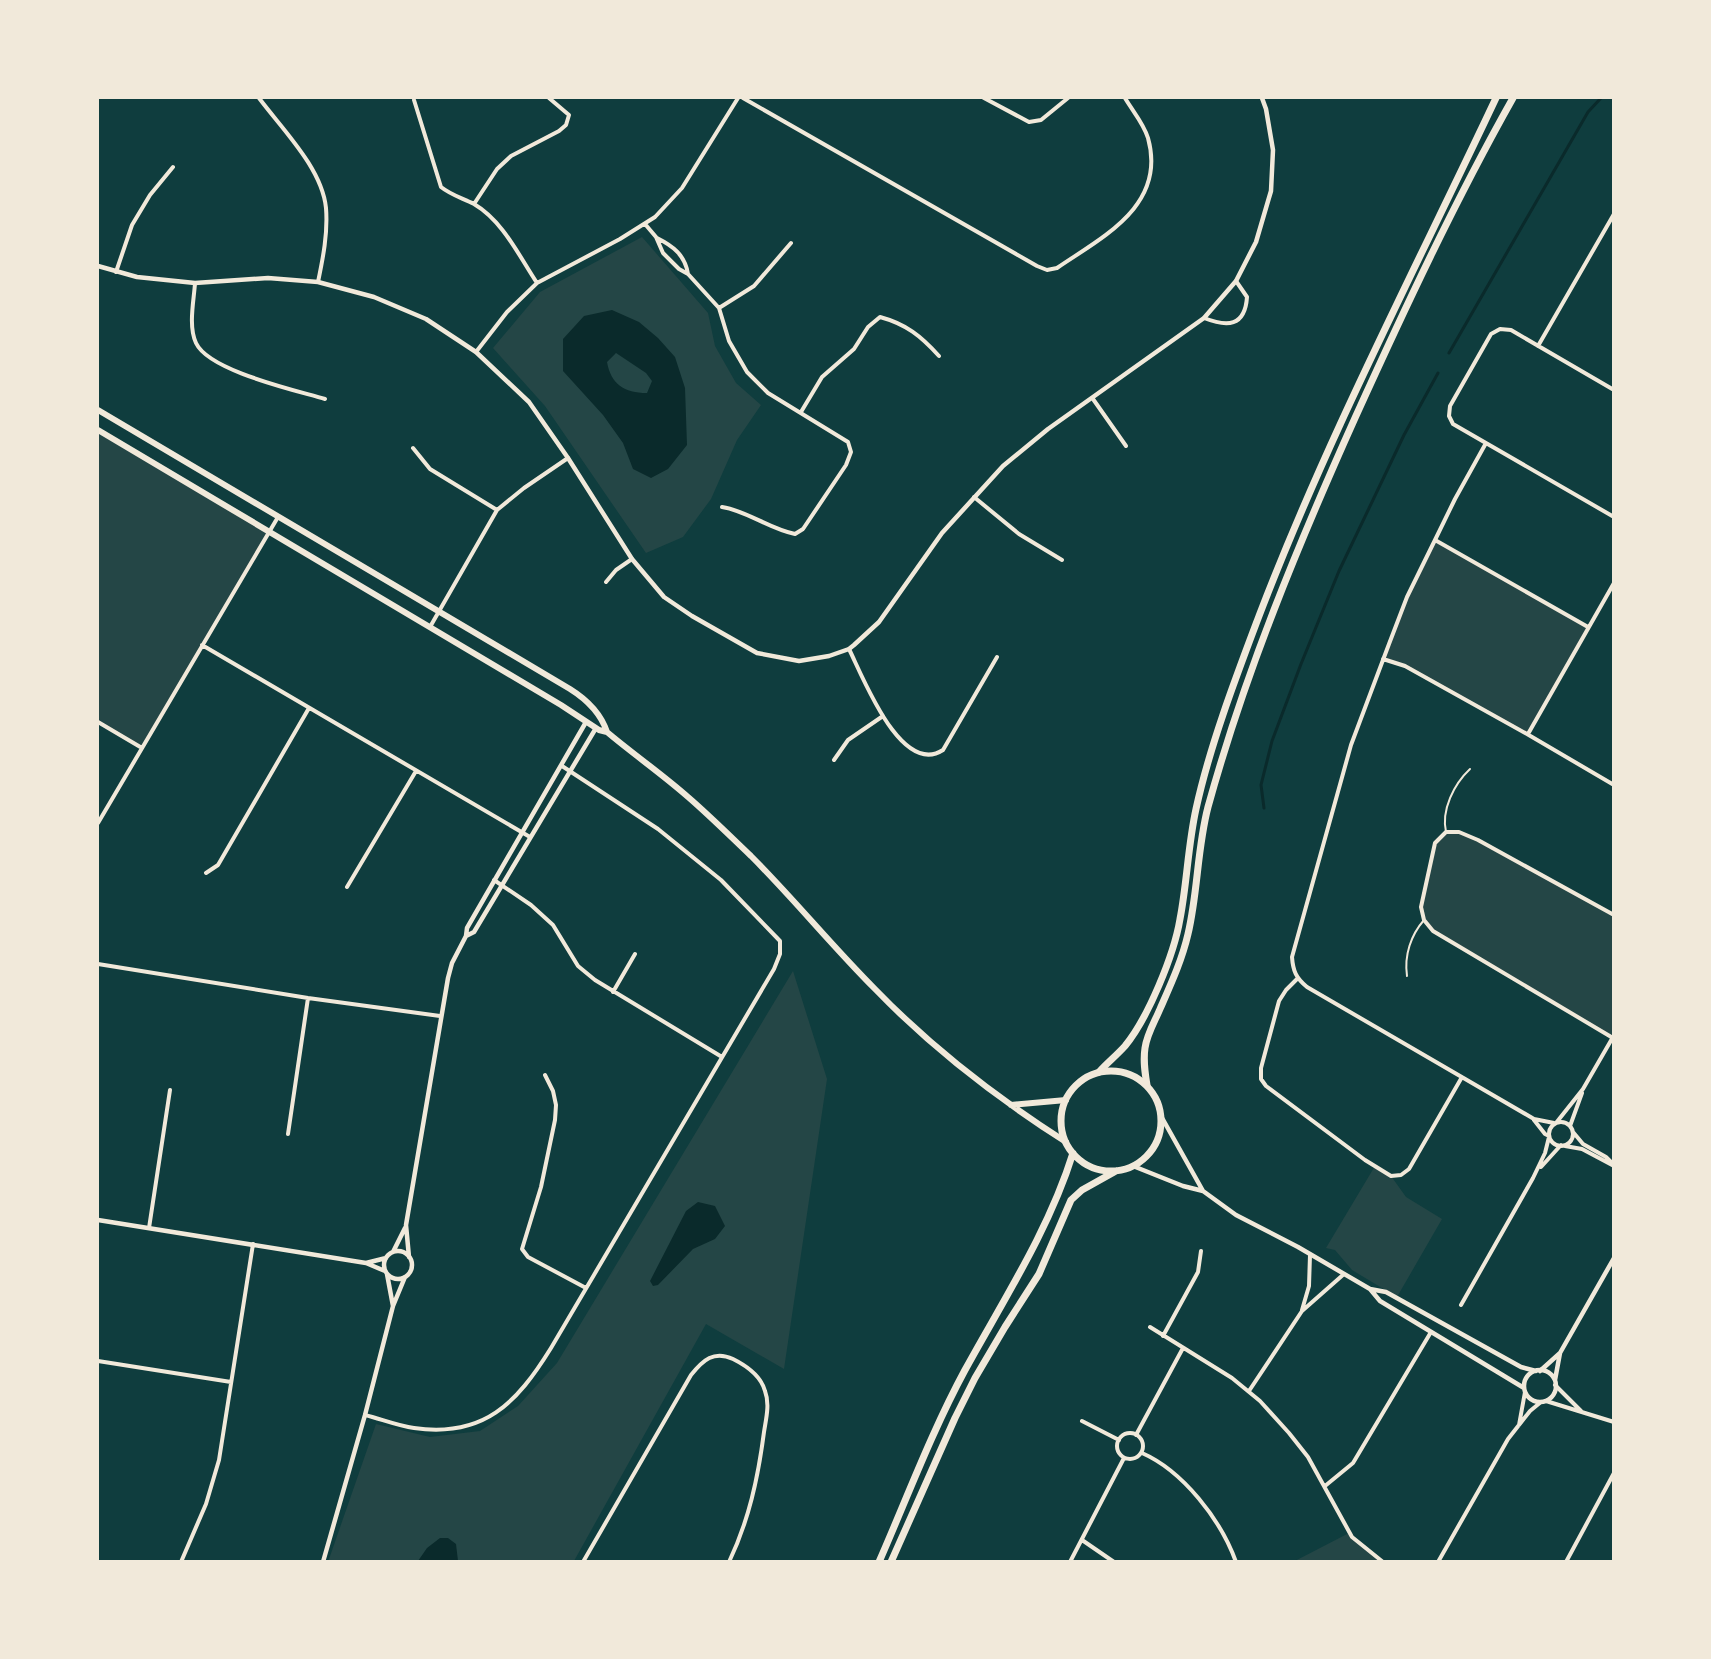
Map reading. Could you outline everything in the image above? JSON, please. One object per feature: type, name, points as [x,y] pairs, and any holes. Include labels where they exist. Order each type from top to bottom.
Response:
[{"type":"highway","points":[[1116,1171],[1090,1166],[1073,1153],[1066,1142],[1061,1125],[1066,1100],[1070,1092],[1083,1080],[1099,1072],[1125,1046],[1158,986],[1180,922],[1194,819],[1204,778],[1258,618],[1300,512],[1370,358],[1496,98]]},
{"type":"highway","points":[[1147,1085],[1144,1066],[1147,1038],[1177,968],[1188,935],[1207,811],[1230,732],[1266,630],[1311,517],[1380,362],[1492,135],[1513,98]]},
{"type":"highway","points":[[891,1562],[965,1398],[1005,1327],[1039,1274],[1071,1200],[1082,1190],[1116,1171],[1132,1166],[1147,1156],[1157,1142],[1161,1116],[1157,1100],[1147,1085],[1125,1072],[1099,1072]]},
{"type":"highway","points":[[879,1562],[964,1371],[1041,1231],[1063,1183],[1073,1153]]},
{"type":"main road","points":[[98,410],[581,696],[604,724],[607,732]]},
{"type":"main road","points":[[98,430],[596,728],[607,732],[716,822],[874,988],[913,1025],[978,1081],[1066,1142]]},
{"type":"main road","points":[[1011,1105],[1066,1100]]},
{"type":"street","points":[[259,98],[316,173],[326,206],[326,240],[318,282]]},
{"type":"street","points":[[474,204],[497,169],[511,156],[567,125],[569,115],[549,98]]},
{"type":"street","points":[[476,352],[507,312],[537,283],[655,217],[682,188],[738,98]]},
{"type":"street","points":[[743,98],[1047,270],[1057,268],[1124,222],[1135,210],[1145,192],[1151,165],[1148,137],[1125,98]]},
{"type":"street","points":[[984,98],[1029,122],[1041,120],[1068,98]]},
{"type":"street","points":[[98,266],[136,277],[195,283],[268,278],[318,282],[374,297],[426,319],[476,352],[529,402],[568,458],[632,559],[664,597],[692,616],[757,653],[799,661],[829,656],[849,649],[879,622],[942,533],[1003,466],[1048,429],[1204,318],[1236,281],[1256,242],[1271,191],[1273,150],[1262,98]]},
{"type":"street","points":[[414,100],[441,187],[450,195],[474,204],[501,228],[537,283]]},
{"type":"street","points":[[116,272],[132,225],[150,195],[173,167]]},
{"type":"street","points":[[1538,346],[1614,214]]},
{"type":"street","points":[[645,224],[656,237],[663,253],[679,269],[688,274],[719,308],[729,341],[747,372],[768,393],[848,442],[851,452],[846,465],[804,529],[795,534],[784,532],[736,509],[722,507]]},
{"type":"street","points":[[656,237],[673,246],[686,262],[688,274]]},
{"type":"street","points":[[719,308],[754,286],[791,243]]},
{"type":"street","points":[[1204,318],[1219,324],[1229,324],[1239,319],[1246,310],[1247,297],[1236,281]]},
{"type":"street","points":[[195,283],[193,326],[196,343],[206,356],[225,368],[326,399]]},
{"type":"street","points":[[801,412],[822,377],[854,349],[868,327],[880,317],[895,321],[922,337],[939,356]]},
{"type":"street","points":[[1614,390],[1511,330],[1500,328],[1491,334],[1450,406],[1449,416],[1454,424],[1614,517]]},
{"type":"street","points":[[1093,399],[1126,446]]},
{"type":"street","points":[[1486,443],[1407,597],[1351,745],[1293,957],[1293,970],[1297,979],[1306,987],[1534,1119],[1555,1123],[1563,1122],[1570,1126],[1583,1144],[1614,1165]]},
{"type":"street","points":[[413,448],[430,469],[497,510]]},
{"type":"street","points":[[430,627],[497,510],[568,458]]},
{"type":"street","points":[[974,497],[1019,534],[1062,560]]},
{"type":"street","points":[[98,823],[278,516]]},
{"type":"street","points":[[1435,540],[1588,627]]},
{"type":"street","points":[[606,582],[616,570],[632,559]]},
{"type":"street","points":[[1527,734],[1614,583]]},
{"type":"street","points":[[202,645],[530,837]]},
{"type":"street","points":[[849,649],[883,716],[909,749],[934,756],[943,750],[997,657]]},
{"type":"street","points":[[1383,659],[1405,666],[1614,785]]},
{"type":"street","points":[[206,873],[218,865],[309,708]]},
{"type":"street","points":[[834,760],[848,740],[883,716]]},
{"type":"street","points":[[98,722],[142,748]]},
{"type":"street","points":[[323,1562],[393,1306],[405,1276],[411,1268],[406,1225],[440,1016],[452,963],[466,936],[467,928],[586,722]]},
{"type":"street","points":[[466,936],[474,932],[596,728]]},
{"type":"street","points":[[365,1415],[412,1428],[430,1429],[470,1425],[487,1418],[508,1404],[525,1387],[551,1348],[774,969],[780,954],[780,941],[721,880],[658,829],[562,766]]},
{"type":"street","points":[[347,887],[416,771]]},
{"type":"street","points":[[1461,1305],[1533,1178],[1545,1154],[1549,1130],[1583,1089],[1613,1037],[1433,931],[1424,920],[1421,907],[1435,843],[1446,832],[1459,832],[1478,840],[1614,915]]},
{"type":"street","points":[[494,880],[531,905],[554,925],[578,966],[595,981],[722,1057]]},
{"type":"street","points":[[614,992],[635,954]]},
{"type":"street","points":[[98,964],[308,998],[440,1016]]},
{"type":"street","points":[[1297,979],[1279,1001],[1261,1068],[1261,1079],[1266,1086],[1365,1160],[1391,1176],[1401,1175],[1408,1169],[1462,1077]]},
{"type":"street","points":[[288,1134],[308,998]]},
{"type":"street","points":[[545,1075],[553,1091],[556,1105],[555,1120],[541,1187],[522,1249],[528,1257],[586,1288]]},
{"type":"street","points":[[1570,1126],[1583,1089]]},
{"type":"street","points":[[149,1228],[170,1090]]},
{"type":"street","points":[[1161,1116],[1203,1191]]},
{"type":"street","points":[[1534,1119],[1553,1143],[1582,1149],[1614,1165]]},
{"type":"street","points":[[1533,1178],[1548,1158],[1570,1140],[1572,1131]]},
{"type":"street","points":[[1132,1166],[1183,1186],[1203,1191],[1236,1215],[1370,1289],[1386,1292],[1521,1367],[1549,1374],[1584,1413]]},
{"type":"street","points":[[98,1220],[366,1263],[394,1278],[405,1276]]},
{"type":"street","points":[[366,1263],[386,1258],[393,1252],[406,1225]]},
{"type":"street","points":[[182,1562],[206,1504],[219,1460],[253,1244]]},
{"type":"street","points":[[1163,1336],[1198,1272],[1201,1251]]},
{"type":"street","points":[[393,1252],[403,1252],[409,1257]]},
{"type":"street","points":[[1302,1311],[1309,1286],[1310,1255]]},
{"type":"street","points":[[386,1258],[384,1263],[393,1306]]},
{"type":"street","points":[[1438,1562],[1508,1439],[1530,1411],[1553,1394],[1560,1353],[1614,1258]]},
{"type":"street","points":[[1249,1391],[1302,1311],[1344,1274]]},
{"type":"street","points":[[1370,1289],[1380,1301],[1525,1390],[1531,1400],[1544,1401],[1614,1422]]},
{"type":"street","points":[[1150,1327],[1249,1391],[1290,1433],[1325,1486],[1352,1537],[1383,1562]]},
{"type":"street","points":[[1325,1486],[1353,1463],[1431,1332]]},
{"type":"street","points":[[1136,1435],[1183,1348]]},
{"type":"street","points":[[1519,1426],[1528,1376],[1560,1353]]},
{"type":"street","points":[[583,1562],[691,1375],[708,1357],[720,1355],[731,1358],[753,1371],[764,1387],[768,1408],[759,1472],[752,1501],[729,1562]]},
{"type":"street","points":[[98,1361],[231,1382]]},
{"type":"street","points":[[1082,1421],[1119,1440]]},
{"type":"street","points":[[1126,1434],[1136,1435],[1142,1442],[1142,1453],[1134,1459],[1124,1458],[1118,1452],[1119,1440],[1126,1434]]},
{"type":"street","points":[[1142,1453],[1155,1459],[1196,1496],[1224,1533],[1236,1562]]},
{"type":"street","points":[[1070,1562],[1124,1458]]},
{"type":"street","points":[[1566,1562],[1614,1473]]},
{"type":"street","points":[[1082,1540],[1114,1562]]},
{"type":"lane","points":[[1446,832],[1443,819],[1458,781],[1470,769]]},
{"type":"lane","points":[[1407,976],[1405,963],[1414,932],[1424,920]]},
{"type":"shaded area","points":[[642,237],[708,313],[715,346],[736,383],[761,405],[737,440],[711,499],[683,537],[646,553],[545,406],[493,348],[540,292]]},
{"type":"shaded area","points":[[612,310],[639,322],[675,357],[685,388],[687,445],[668,469],[651,478],[633,469],[623,443],[603,415],[563,371],[563,339],[584,316]],"holes":[[[616,353],[646,373],[652,381],[647,393],[639,393],[620,386],[612,376],[607,362]]]},
{"type":"shaded area","points":[[98,430],[269,531],[142,748],[98,722]]},
{"type":"shaded area","points":[[1435,540],[1588,627],[1527,734],[1405,666],[1383,659],[1407,597]]},
{"type":"shaded area","points":[[1446,832],[1459,832],[1478,840],[1613,915],[1614,1037],[1433,931],[1424,920],[1421,907],[1435,843]]},
{"type":"shaded area","points":[[793,971],[827,1079],[784,1369],[706,1324],[574,1561],[328,1562],[376,1424],[430,1437],[480,1431],[518,1406],[557,1363]]},
{"type":"shaded area","points":[[1375,1166],[1391,1176],[1406,1197],[1442,1219],[1397,1297],[1352,1270],[1335,1250],[1326,1248]]},
{"type":"shaded area","points":[[698,1202],[715,1206],[725,1226],[715,1239],[693,1249],[658,1285],[653,1286],[650,1281],[686,1211]]},
{"type":"shaded area","points":[[1349,1533],[1383,1562],[1293,1562]]},
{"type":"shaded area","points":[[440,1538],[448,1538],[456,1544],[458,1561],[418,1561],[427,1548]]},
{"type":"waterway","points":[[1449,353],[1588,112],[1601,98]]},
{"type":"waterway","points":[[1264,808],[1261,785],[1272,741],[1301,664],[1339,571],[1404,435],[1438,373]]}]
